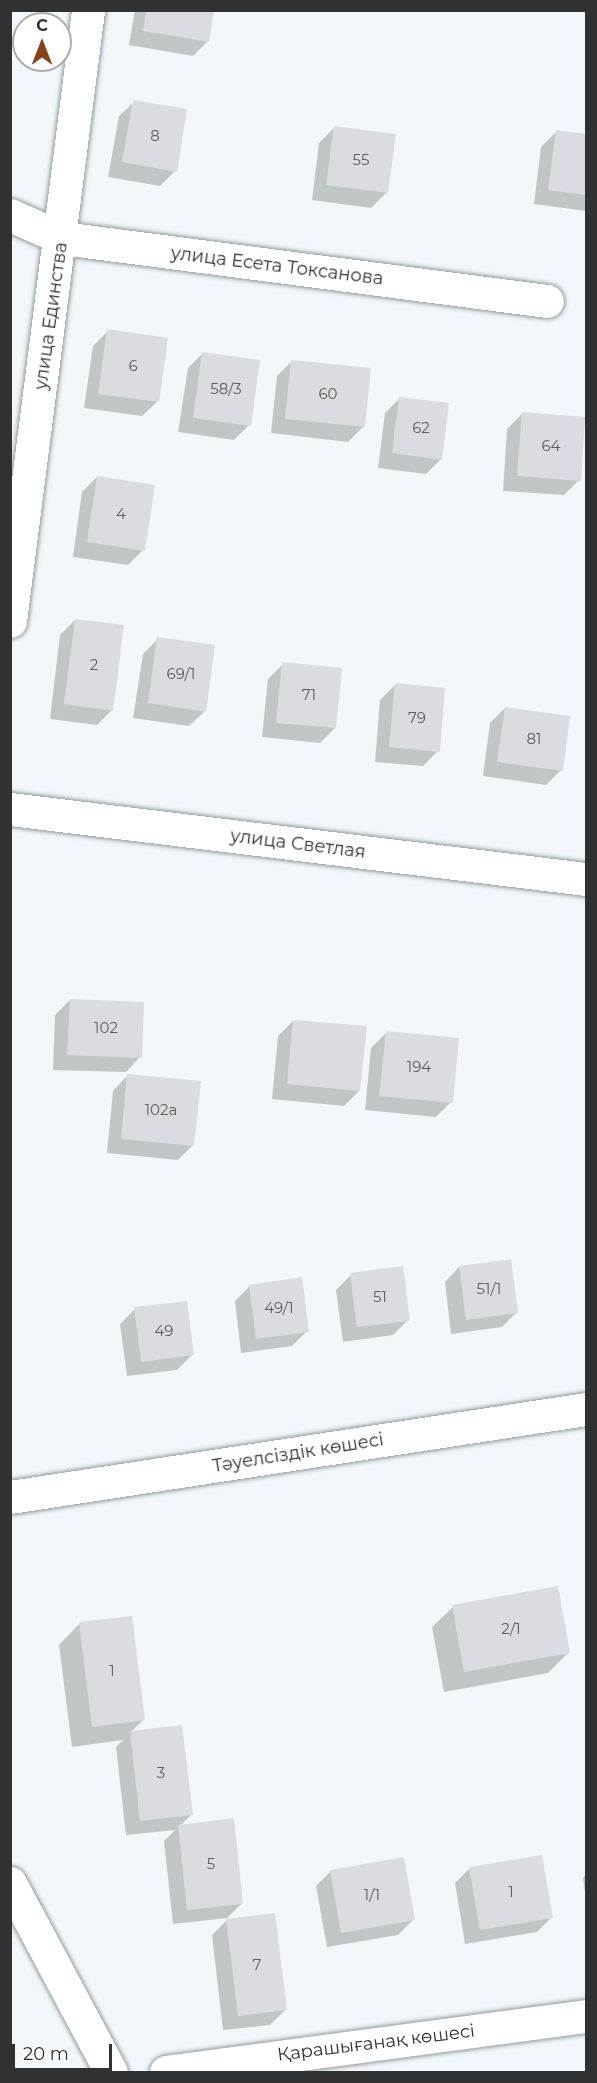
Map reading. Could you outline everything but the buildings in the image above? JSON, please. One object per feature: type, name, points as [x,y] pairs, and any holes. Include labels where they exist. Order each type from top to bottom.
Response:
[{"type":"street","name":"улица Единства","points":[[10,621],[62,238],[88,10]]},
{"type":"street","name":"улица Есета Токсанова","points":[[10,215],[62,238],[548,302]]},
{"type":"street","name":"улица Светлая","points":[[10,809],[586,879]]},
{"type":"street","name":"Тәуелсіздік көшесі","points":[[10,1497],[586,1409]]},
{"type":"street","points":[[10,1883],[111,2073]]},
{"type":"street","name":"Қарашығанақ көшесі","points":[[166,2073],[586,2016]]}]
